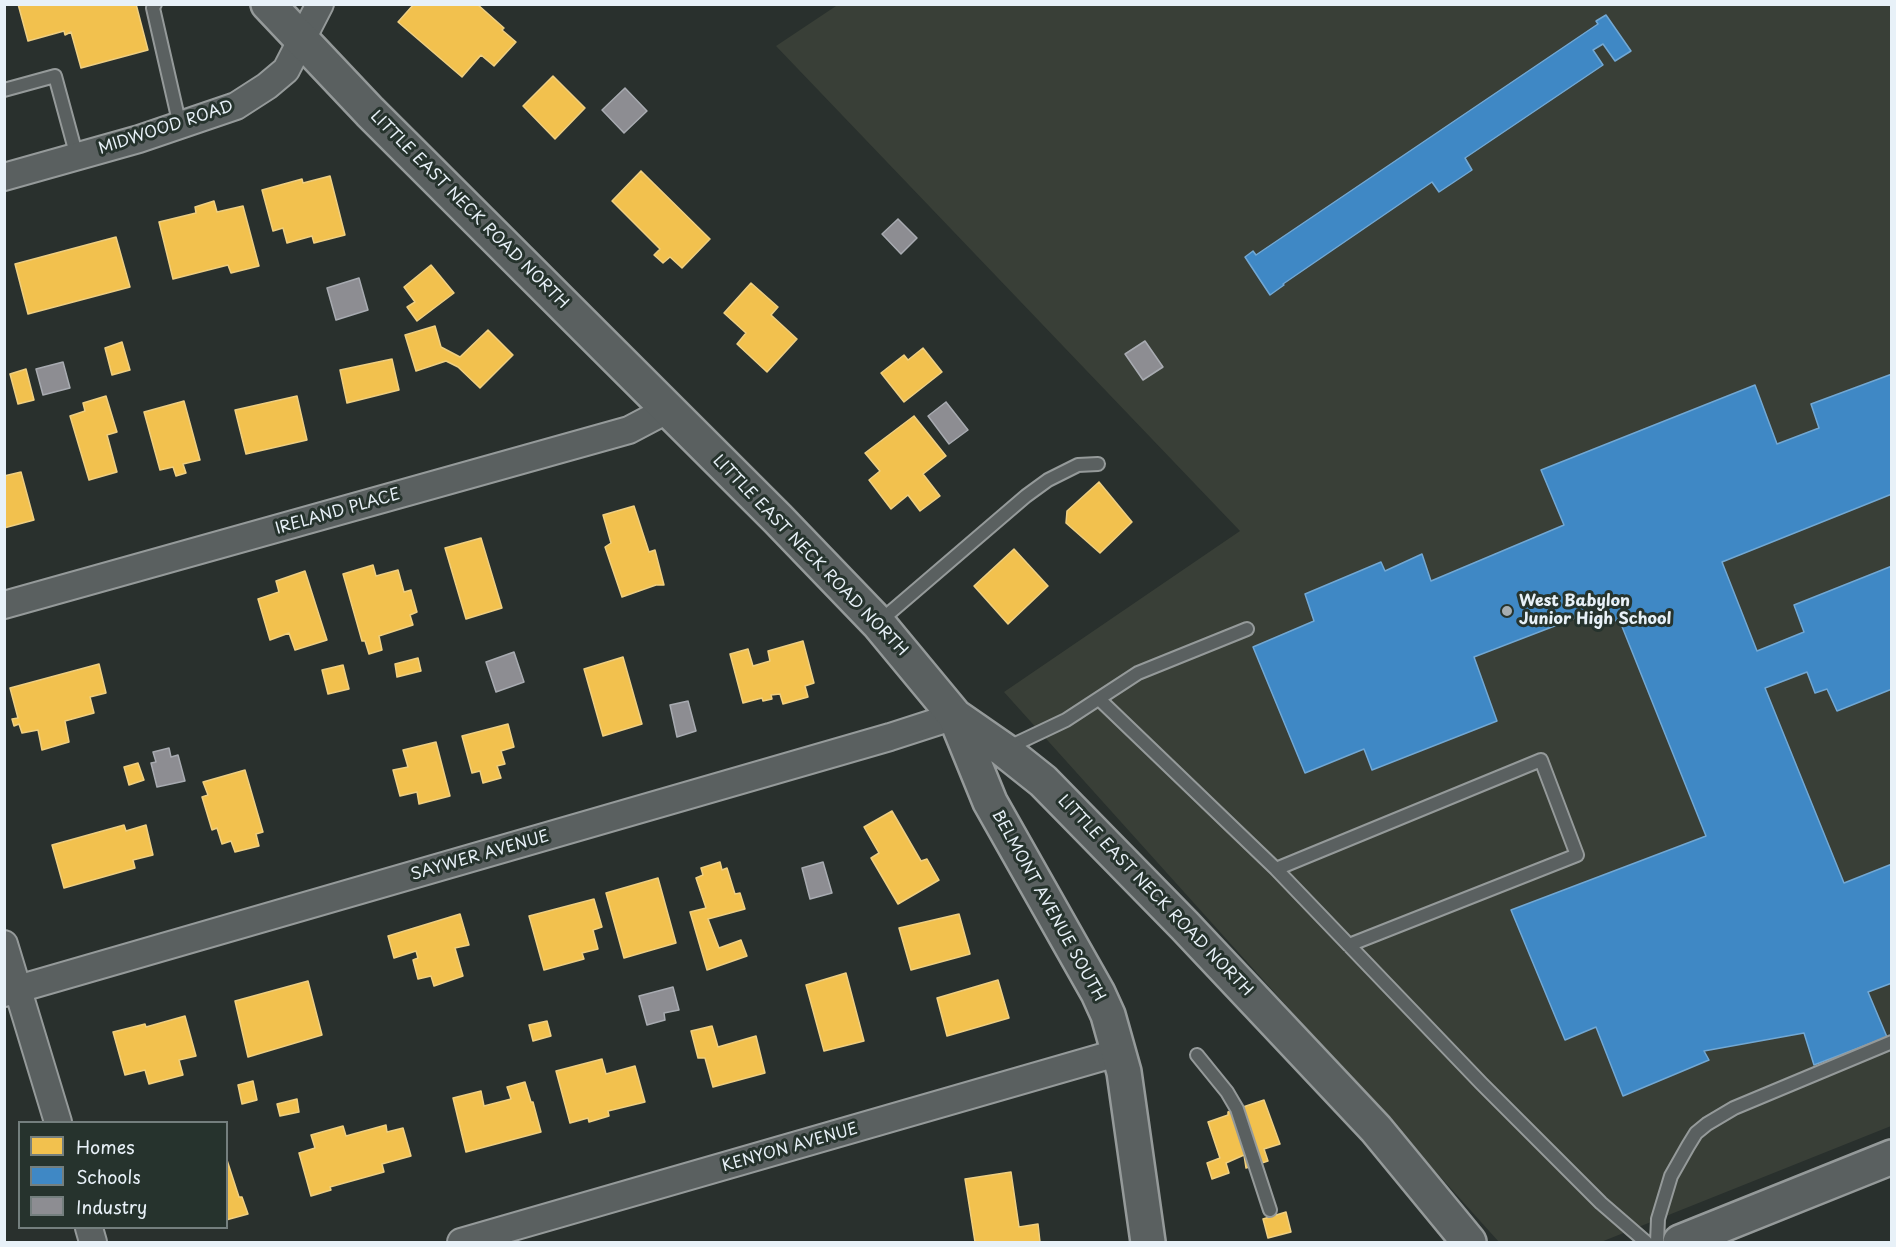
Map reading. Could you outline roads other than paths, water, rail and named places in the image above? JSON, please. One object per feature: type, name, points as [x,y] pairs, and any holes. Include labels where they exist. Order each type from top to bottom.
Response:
[{"type":"main road","name":"LITTLE EAST NECK ROAD NORTH","points":[[268,4],[370,112],[778,519],[878,622],[955,716],[1043,781],[1248,990],[1376,1129],[1468,1242]]},
{"type":"main road","name":"BELMONT AVENUE SOUTH","points":[[955,716],[990,802],[1098,993],[1108,1015],[1120,1052],[1148,1242]]},
{"type":"main road","points":[[1680,1242],[1892,1157]]},
{"type":"street","name":"MIDWOOD ROAD","points":[[4,177],[180,126],[236,106],[267,86],[286,70],[320,4]]},
{"type":"street","name":"IRELAND PLACE","points":[[4,605],[629,430],[668,410]]},
{"type":"street","name":"SAYWER AVENUE","points":[[11,992],[890,737],[955,716]]},
{"type":"street","points":[[4,944],[11,992],[58,1121]]},
{"type":"street","name":"KENYON AVENUE","points":[[461,1242],[1120,1052]]},
{"type":"lane","points":[[155,4],[153,8],[180,126]]},
{"type":"lane","points":[[4,90],[55,76],[77,157]]},
{"type":"lane","points":[[878,622],[1033,490],[1077,465],[1098,464]]},
{"type":"lane","points":[[1004,750],[1066,720],[1138,674],[1247,629]]},
{"type":"lane","points":[[1099,699],[1276,869],[1497,1099],[1601,1203],[1646,1242]]},
{"type":"lane","points":[[1276,869],[1541,760],[1577,855],[1349,945]]},
{"type":"lane","points":[[1657,1242],[1658,1218],[1671,1176],[1692,1140],[1707,1124],[1734,1108],[1892,1042]]},
{"type":"lane","points":[[1197,1055],[1227,1092],[1237,1109],[1270,1210]]},
{"type":"place","name":"West Babylon Junior High School","points":[[1507,611]]}]
